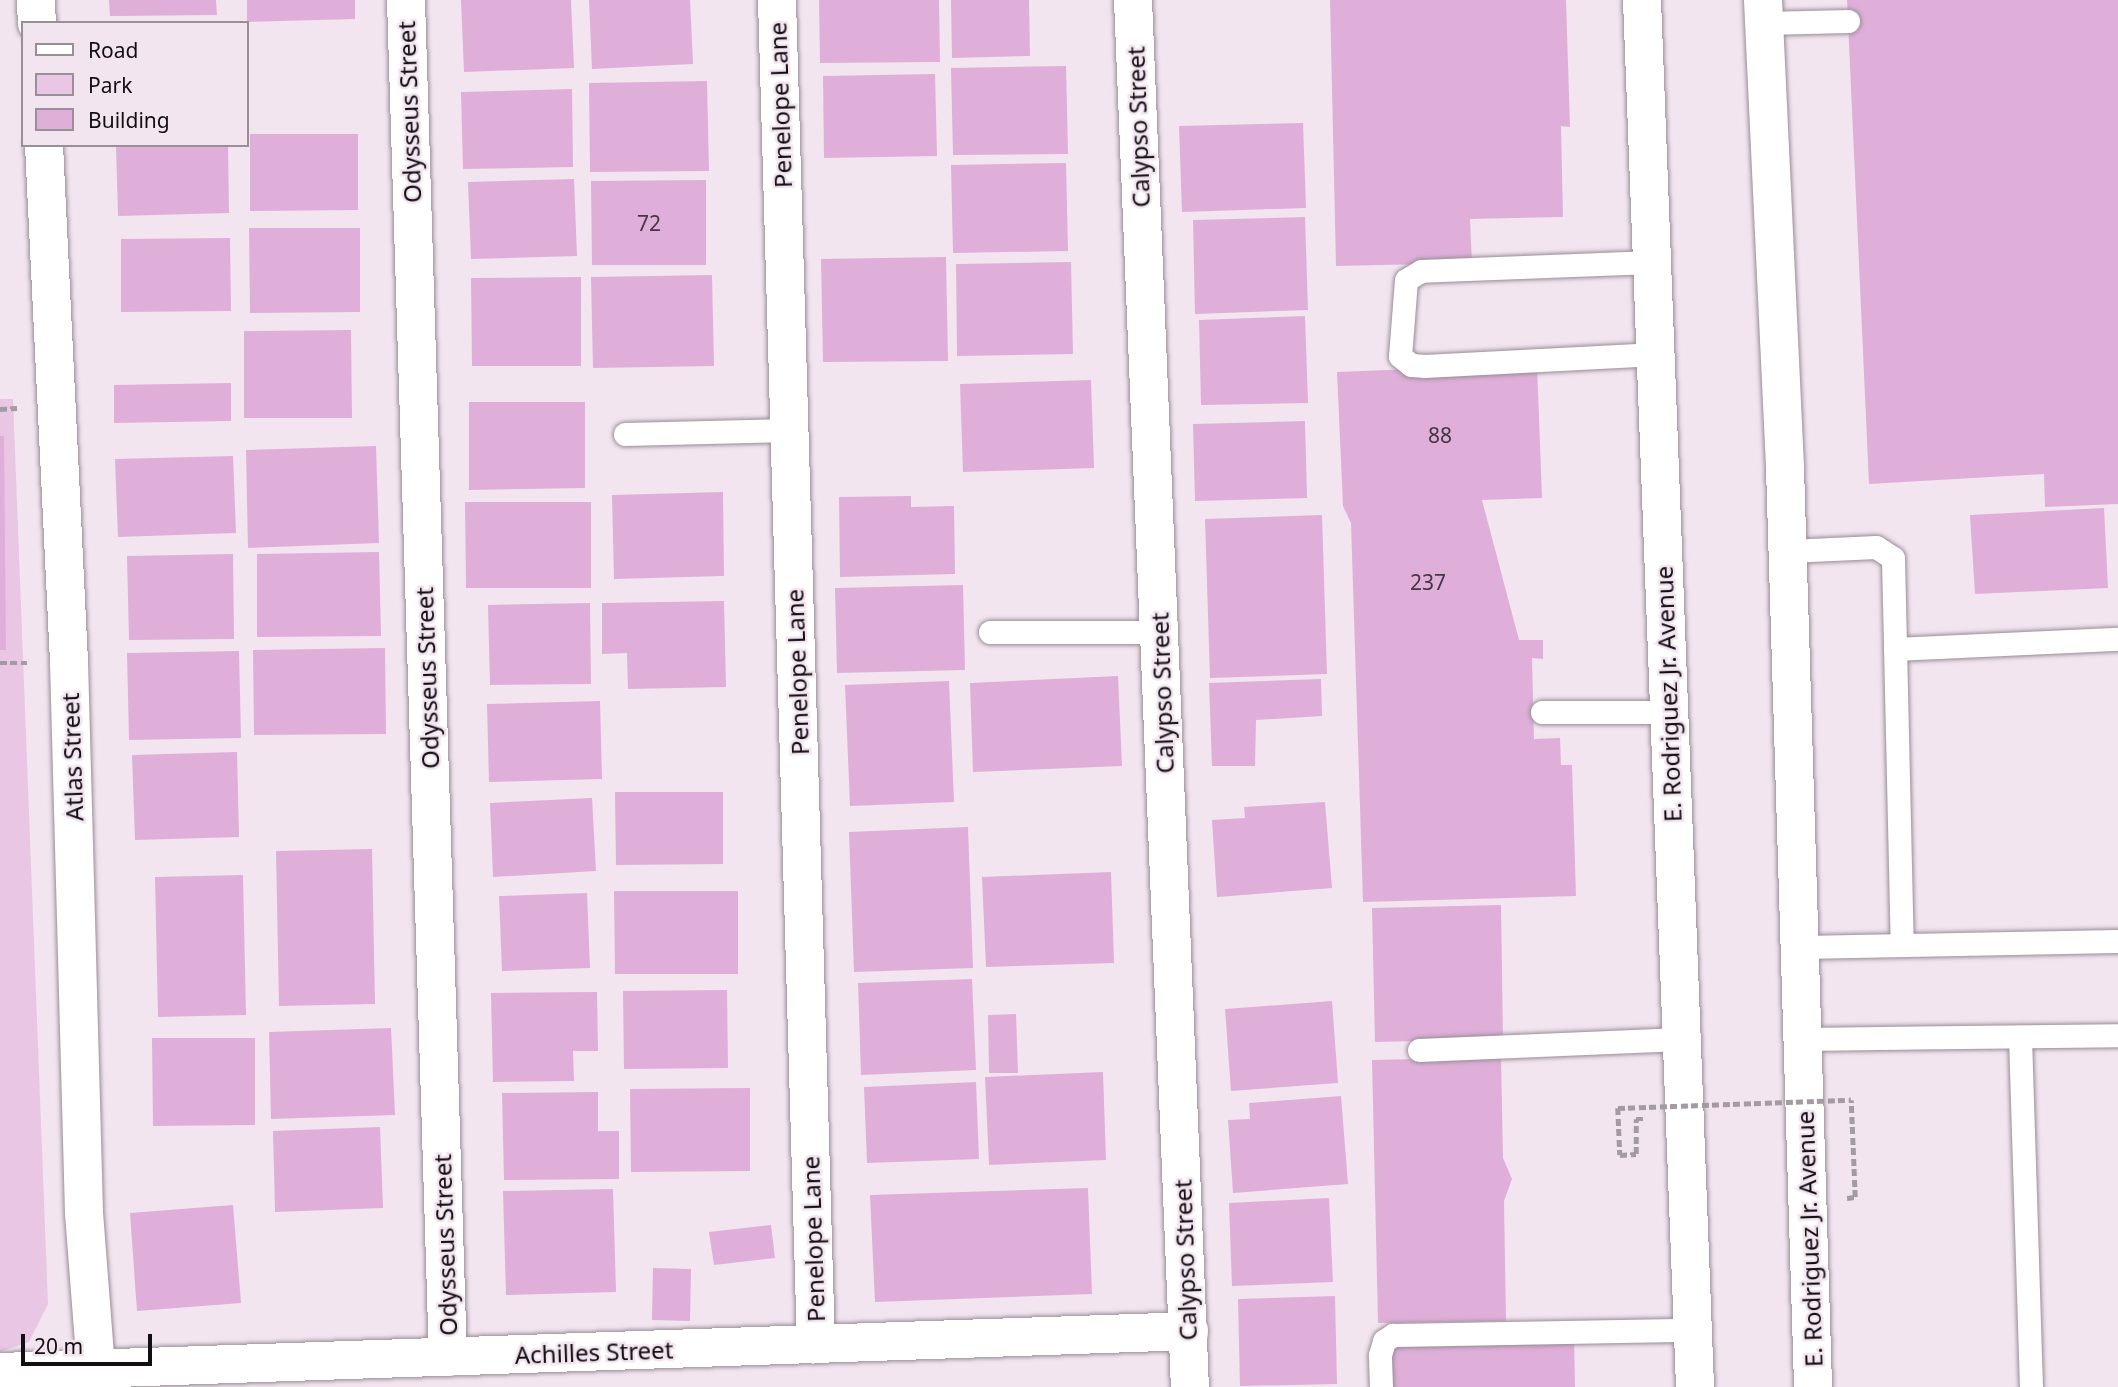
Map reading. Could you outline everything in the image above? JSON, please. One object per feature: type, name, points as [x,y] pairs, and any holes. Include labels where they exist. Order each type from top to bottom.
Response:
[{"type":"street","points":[[36,0],[37,21]]},
{"type":"street","name":"Odysseus Street","points":[[406,0],[448,1357]]},
{"type":"street","name":"Penelope Lane","points":[[777,0],[816,1344]]},
{"type":"street","name":"Calypso Street","points":[[1133,0],[1190,1387]]},
{"type":"street","name":"E. Rodriguez Jr. Avenue","points":[[1642,0],[1695,1387]]},
{"type":"street","name":"E. Rodriguez Jr. Avenue","points":[[1764,12],[1788,551],[1813,1387]]},
{"type":"street","name":"Atlas Street","points":[[44,147],[69,663],[85,1213],[77,1375]]},
{"type":"street","name":"Achilles Street","points":[[0,1372],[77,1375],[448,1357],[1189,1331]]},
{"type":"lane","points":[[1764,12],[1848,21]]},
{"type":"lane","points":[[1652,262],[1421,271],[1406,280],[1400,356],[1411,365],[1426,366],[1655,354]]},
{"type":"lane","points":[[625,434],[789,430]]},
{"type":"lane","points":[[1788,551],[1876,547],[1894,558],[1902,944]]},
{"type":"lane","points":[[989,632],[1159,632]]},
{"type":"lane","points":[[1895,649],[2118,639]]},
{"type":"lane","points":[[1542,712],[1669,712]]},
{"type":"lane","points":[[1800,947],[2118,941]]},
{"type":"lane","points":[[1802,1039],[2118,1035]]},
{"type":"lane","points":[[2020,1037],[2031,1387]]},
{"type":"lane","points":[[1419,1050],[1681,1039]]},
{"type":"lane","points":[[1381,1387],[1380,1355],[1384,1341],[1393,1335],[1693,1330]]},
{"type":"path","points":[[1636,1119],[1636,1154],[1620,1155],[1618,1108],[1851,1100],[1855,1197]]},
{"type":"green space","points":[[0,399],[13,399],[48,1304],[29,1342],[0,1352]]},
{"type":"building","points":[[109,0],[216,0],[217,15],[110,16]]},
{"type":"building","points":[[247,0],[355,0],[355,19],[247,21]]},
{"type":"building","points":[[461,0],[571,0],[574,68],[464,72]]},
{"type":"building","points":[[589,0],[690,0],[693,64],[592,69]]},
{"type":"building","points":[[819,0],[939,0],[940,62],[820,63]]},
{"type":"building","points":[[951,0],[1029,0],[1030,56],[952,58]]},
{"type":"building","points":[[1330,0],[1566,0],[1570,127],[1561,126],[1563,217],[1470,219],[1472,263],[1336,266]]},
{"type":"building","points":[[1847,0],[2118,0],[2118,504],[2045,507],[2044,474],[1869,484]]},
{"type":"building","points":[[1066,66],[1068,154],[953,155],[951,68]]},
{"type":"building","points":[[935,74],[937,156],[824,158],[823,76]]},
{"type":"building","points":[[707,81],[709,171],[590,172],[589,83]]},
{"type":"building","points":[[572,89],[573,167],[463,169],[461,92]]},
{"type":"building","points":[[1303,123],[1306,208],[1182,212],[1179,126]]},
{"type":"building","points":[[250,134],[358,134],[358,210],[250,211]]},
{"type":"building","points":[[116,147],[228,147],[229,213],[118,216]]},
{"type":"building","points":[[1066,163],[1068,251],[953,253],[951,165]]},
{"type":"building","points":[[574,179],[577,256],[471,259],[468,182]]},
{"type":"building","points":[[706,180],[706,265],[592,265],[591,181]]},
{"type":"building","points":[[1305,217],[1308,310],[1195,314],[1193,220]]},
{"type":"building","points":[[249,228],[360,228],[360,312],[250,313]]},
{"type":"building","points":[[230,238],[231,311],[121,312],[121,239]]},
{"type":"building","points":[[946,257],[948,361],[823,362],[821,259]]},
{"type":"building","points":[[1071,262],[1073,354],[957,356],[956,264]]},
{"type":"building","points":[[712,275],[714,366],[593,368],[591,277]]},
{"type":"building","points":[[581,277],[581,366],[472,366],[471,278]]},
{"type":"building","points":[[1305,316],[1308,403],[1201,405],[1199,320]]},
{"type":"building","points":[[351,330],[352,418],[244,418],[244,331]]},
{"type":"building","points":[[1537,364],[1542,498],[1482,500],[1519,640],[1543,640],[1543,659],[1532,658],[1534,739],[1560,738],[1561,765],[1572,765],[1576,896],[1363,902],[1351,523],[1343,506],[1337,372]]},
{"type":"building","points":[[1091,380],[1094,468],[963,472],[960,384]]},
{"type":"building","points":[[231,383],[231,421],[114,423],[114,385]]},
{"type":"building","points":[[469,402],[585,402],[585,488],[469,490]]},
{"type":"building","points":[[1305,421],[1307,498],[1195,501],[1193,424]]},
{"type":"building","points":[[0,436],[4,436],[6,650],[0,650]]},
{"type":"building","points":[[376,446],[379,543],[248,548],[246,450]]},
{"type":"building","points":[[233,456],[236,533],[118,537],[115,459]]},
{"type":"building","points":[[723,492],[724,576],[614,579],[612,495]]},
{"type":"building","points":[[911,496],[911,507],[954,506],[955,574],[840,577],[839,497]]},
{"type":"building","points":[[465,502],[591,502],[591,588],[466,588]]},
{"type":"building","points":[[2104,508],[2108,588],[1975,594],[1970,515]]},
{"type":"building","points":[[1322,515],[1327,674],[1210,678],[1205,519]]},
{"type":"building","points":[[379,552],[381,636],[257,637],[257,554]]},
{"type":"building","points":[[233,554],[234,639],[129,640],[127,556]]},
{"type":"building","points":[[963,585],[965,670],[837,673],[835,588]]},
{"type":"building","points":[[724,601],[726,687],[628,689],[627,653],[602,654],[602,603]]},
{"type":"building","points":[[590,603],[591,684],[490,685],[488,605]]},
{"type":"building","points":[[385,648],[386,734],[254,735],[253,650]]},
{"type":"building","points":[[239,651],[241,738],[129,740],[127,653]]},
{"type":"building","points":[[1118,676],[1122,766],[973,772],[970,683]]},
{"type":"building","points":[[1321,679],[1322,716],[1256,720],[1255,766],[1212,766],[1209,683]]},
{"type":"building","points":[[949,681],[954,802],[850,806],[845,685]]},
{"type":"building","points":[[600,701],[602,779],[489,782],[487,704]]},
{"type":"building","points":[[237,752],[239,837],[135,840],[132,755]]},
{"type":"building","points":[[615,792],[723,792],[723,864],[616,865]]},
{"type":"building","points":[[592,798],[596,871],[493,877],[490,803]]},
{"type":"building","points":[[1325,802],[1332,888],[1217,897],[1212,820],[1245,818],[1244,807]]},
{"type":"building","points":[[968,827],[973,968],[854,972],[849,832]]},
{"type":"building","points":[[372,849],[375,1004],[279,1006],[276,851]]},
{"type":"building","points":[[1111,872],[1114,963],[986,967],[982,877]]},
{"type":"building","points":[[243,875],[246,1015],[158,1017],[155,877]]},
{"type":"building","points":[[614,891],[738,891],[738,974],[615,974]]},
{"type":"building","points":[[587,893],[590,968],[502,971],[499,896]]},
{"type":"building","points":[[1501,905],[1503,1039],[1375,1042],[1372,908]]},
{"type":"building","points":[[972,979],[976,1070],[861,1075],[858,983]]},
{"type":"building","points":[[727,990],[728,1068],[624,1069],[623,991]]},
{"type":"building","points":[[597,992],[598,1051],[573,1051],[574,1081],[493,1082],[491,993]]},
{"type":"building","points":[[1332,1001],[1338,1083],[1231,1091],[1225,1009]]},
{"type":"building","points":[[1016,1014],[1018,1073],[989,1073],[988,1015]]},
{"type":"building","points":[[391,1028],[395,1115],[271,1119],[269,1032]]},
{"type":"building","points":[[152,1038],[255,1038],[255,1125],[153,1126]]},
{"type":"building","points":[[1501,1057],[1503,1158],[1512,1179],[1504,1201],[1506,1321],[1378,1323],[1372,1060]]},
{"type":"building","points":[[1103,1072],[1106,1160],[989,1165],[985,1077]]},
{"type":"building","points":[[976,1082],[979,1159],[867,1163],[864,1087]]},
{"type":"building","points":[[750,1088],[750,1171],[631,1172],[630,1089]]},
{"type":"building","points":[[598,1092],[598,1131],[619,1131],[619,1179],[504,1180],[502,1093]]},
{"type":"building","points":[[1341,1096],[1348,1184],[1233,1193],[1228,1120],[1250,1119],[1249,1103]]},
{"type":"building","points":[[380,1127],[383,1208],[275,1212],[273,1131]]},
{"type":"building","points":[[1088,1188],[1092,1294],[875,1302],[870,1195]]},
{"type":"building","points":[[613,1189],[616,1292],[506,1295],[503,1191]]},
{"type":"building","points":[[1329,1198],[1333,1282],[1232,1286],[1229,1203]]},
{"type":"building","points":[[233,1205],[241,1303],[137,1311],[130,1213]]},
{"type":"building","points":[[771,1225],[775,1258],[714,1265],[709,1232]]},
{"type":"building","points":[[653,1268],[691,1269],[690,1321],[652,1320]]},
{"type":"building","points":[[1335,1296],[1337,1384],[1240,1386],[1238,1299]]},
{"type":"building","points":[[1574,1336],[1575,1387],[1387,1387],[1386,1352],[1401,1341]]}]
